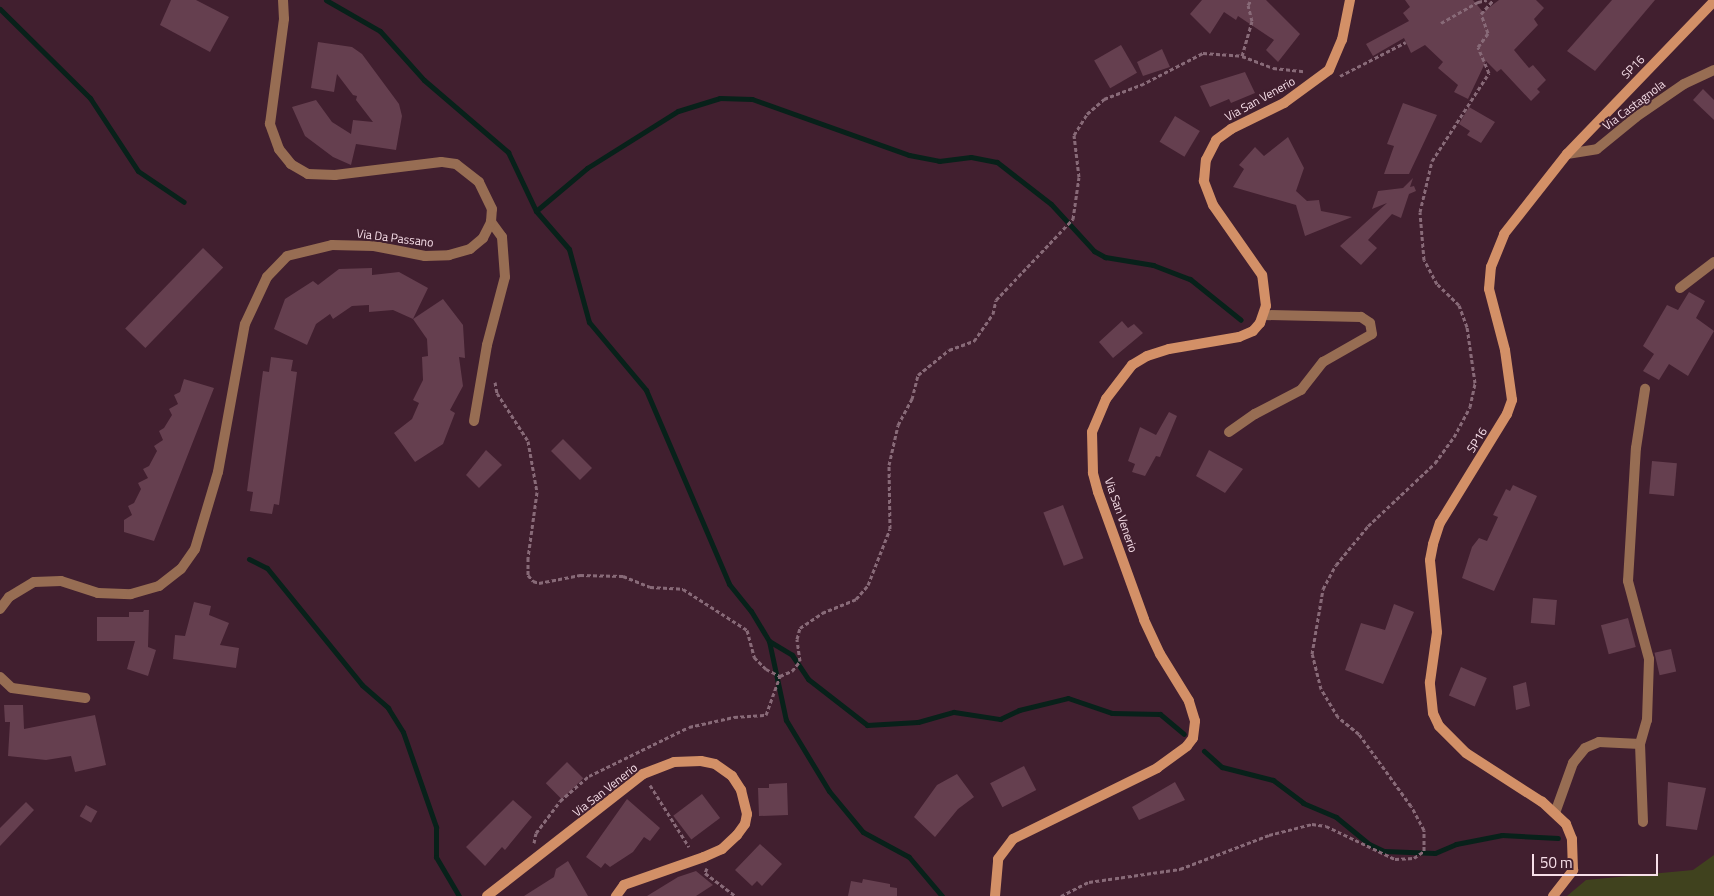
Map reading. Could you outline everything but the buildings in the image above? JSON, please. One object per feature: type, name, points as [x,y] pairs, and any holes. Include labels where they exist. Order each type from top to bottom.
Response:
[{"type":"street","points":[[283,0],[284,19],[270,124],[280,149],[291,164],[308,174],[335,176],[441,162],[456,164],[479,182],[492,209],[491,222],[502,238],[505,277],[487,344],[474,421]]},
{"type":"street","name":"Via San Venerio","points":[[995,896],[998,859],[1012,839],[1132,782],[1187,746],[1192,738],[1195,721],[1189,701],[1160,654],[1144,619],[1098,492],[1093,473],[1092,432],[1106,399],[1132,365],[1147,356],[1169,349],[1239,337],[1252,331],[1264,315],[1266,290],[1262,276],[1213,205],[1204,180],[1206,160],[1216,140],[1231,129],[1284,103],[1313,83],[1333,63],[1342,40],[1350,0]]},
{"type":"street","name":"SP16","points":[[1553,896],[1570,877],[1574,857],[1572,839],[1555,813],[1484,768],[1439,726],[1430,699],[1437,632],[1430,560],[1440,524],[1508,414],[1512,400],[1505,350],[1489,289],[1494,254],[1518,213],[1568,154],[1714,0]]},
{"type":"street","name":"Via Castagnola","points":[[1568,154],[1597,149],[1636,117],[1684,84],[1714,70]]},
{"type":"street","name":"Via Da Passano","points":[[0,609],[9,597],[34,582],[61,581],[98,593],[131,594],[159,586],[181,569],[195,549],[218,472],[245,324],[266,278],[287,256],[332,245],[374,246],[425,256],[449,255],[470,249],[483,238],[491,222]]},
{"type":"street","points":[[1680,288],[1714,262]]},
{"type":"street","points":[[1229,432],[1254,414],[1301,390],[1328,358],[1372,334],[1370,323],[1361,318],[1264,315]]},
{"type":"street","points":[[1643,822],[1640,744],[1647,720],[1649,659],[1628,581],[1636,448],[1646,389]]},
{"type":"street","points":[[0,677],[12,688],[85,698]]},
{"type":"street","points":[[1555,813],[1572,763],[1585,748],[1600,742],[1640,744]]},
{"type":"street","name":"Via San Venerio","points":[[487,896],[643,774],[674,762],[715,764],[732,776],[741,790],[747,814],[745,824],[722,849],[637,879],[624,885],[616,896]]},
{"type":"path","points":[[1242,56],[1252,21],[1248,5],[1251,0]]},
{"type":"path","points":[[1441,23],[1478,2],[1487,0]]},
{"type":"path","points":[[1061,896],[1089,882],[1180,870],[1268,835],[1312,824],[1326,826],[1395,859],[1414,858],[1424,851],[1424,830],[1411,806],[1359,734],[1338,717],[1321,689],[1312,654],[1323,589],[1336,565],[1368,526],[1435,463],[1454,438],[1470,407],[1475,383],[1467,327],[1459,305],[1437,284],[1424,260],[1420,212],[1432,161],[1489,73],[1478,47],[1488,33],[1481,14],[1493,0]]},
{"type":"path","points":[[1313,83],[1348,73],[1406,42]]},
{"type":"path","points":[[493,373],[497,393],[528,441],[537,492],[528,558],[528,575],[533,581],[539,584],[580,575],[623,576],[650,586],[683,589],[748,630],[754,657],[766,669],[780,676],[792,671],[800,662],[797,639],[800,628],[822,613],[856,599],[868,585],[890,529],[889,464],[898,425],[912,399],[918,375],[949,350],[974,341],[993,314],[996,300],[1073,219],[1079,177],[1074,135],[1087,114],[1104,99],[1141,85],[1203,54],[1242,56],[1273,68],[1305,72],[1312,68]]},
{"type":"path","points":[[643,774],[689,847]]},
{"type":"path","points":[[705,873],[735,896]]},
{"type":"green space","points":[[1714,855],[1714,896],[1567,896],[1586,880],[1693,870]]},
{"type":"waterway","points":[[326,0],[380,31],[424,80],[508,152],[536,211],[569,249],[589,322],[646,390],[729,584],[751,611],[769,641],[786,720],[829,791],[863,832],[909,857],[942,896]]},
{"type":"waterway","points":[[0,9],[90,98],[138,171],[184,202]]},
{"type":"waterway","points":[[536,211],[587,168],[678,111],[720,98],[752,99],[909,155],[939,161],[971,157],[997,162],[1051,204],[1094,251],[1105,257],[1153,265],[1190,279],[1241,320]]},
{"type":"waterway","points":[[249,559],[267,568],[362,685],[388,708],[403,732],[436,827],[436,857],[459,896]]},
{"type":"waterway","points":[[769,641],[792,655],[808,679],[867,725],[918,722],[954,712],[1000,719],[1019,710],[1068,698],[1112,713],[1160,714],[1184,734]]},
{"type":"waterway","points":[[1204,751],[1222,767],[1273,780],[1303,803],[1336,817],[1369,844],[1384,851],[1435,853],[1456,844],[1502,835],[1558,838]]}]
